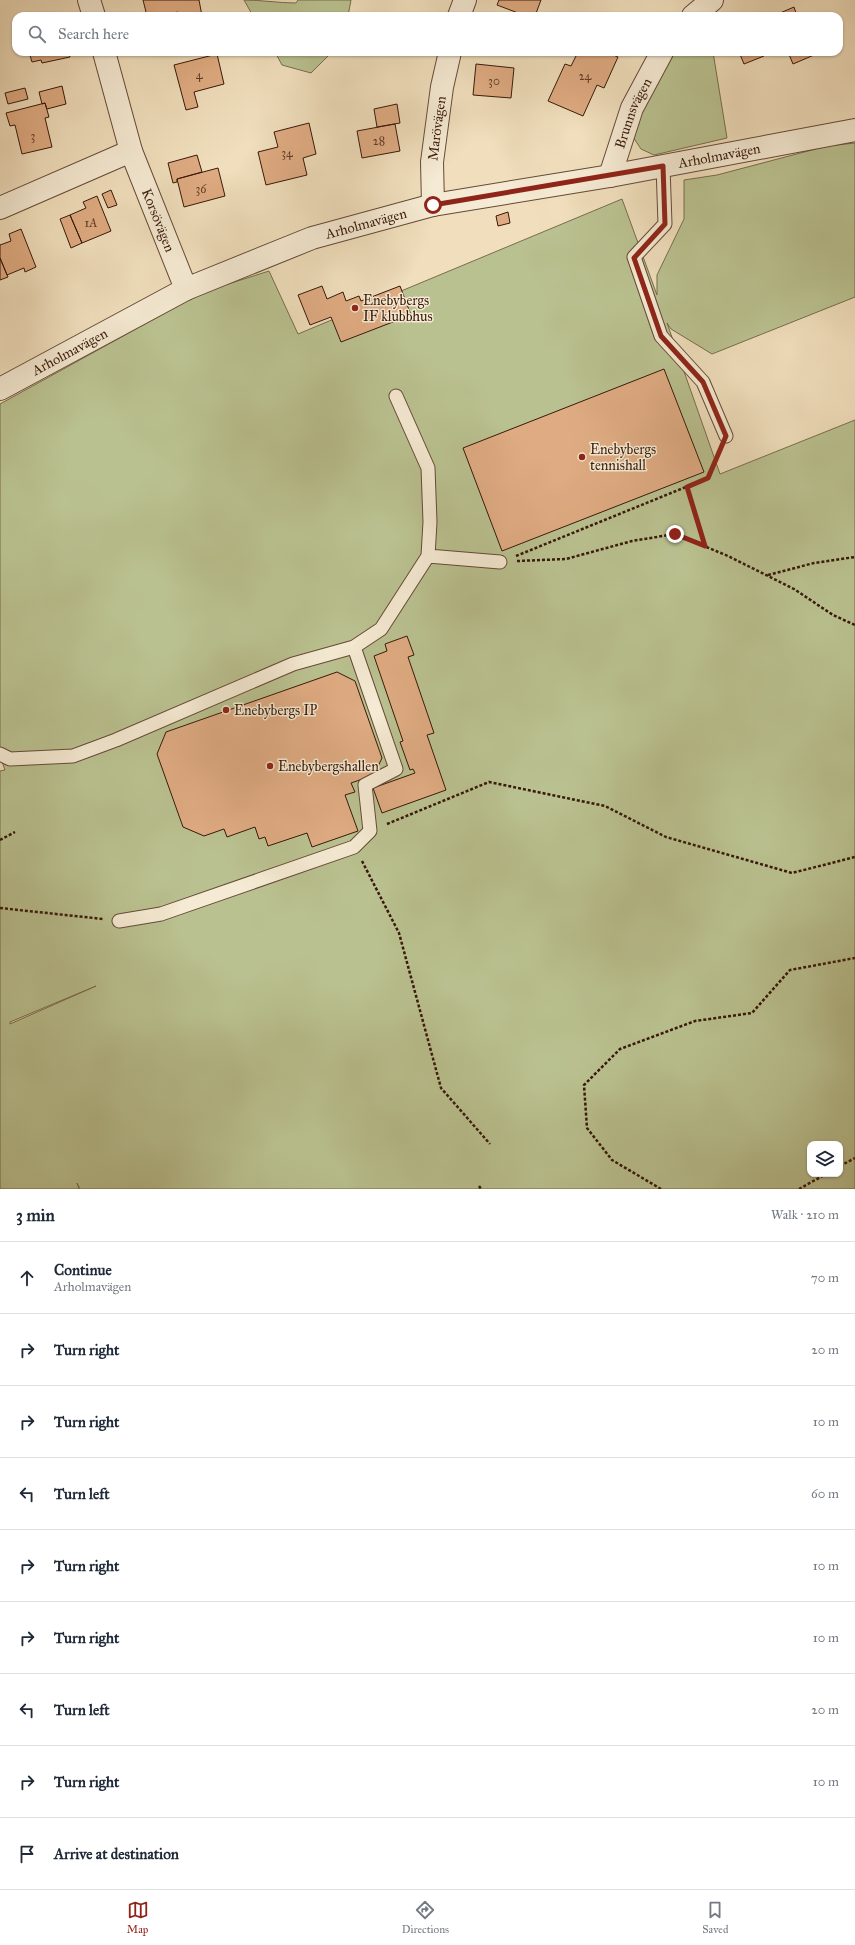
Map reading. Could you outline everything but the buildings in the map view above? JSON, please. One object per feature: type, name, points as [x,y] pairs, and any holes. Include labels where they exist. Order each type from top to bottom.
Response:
[{"type":"street","points":[[89,0],[93,12]]},
{"type":"street","points":[[460,12],[465,0]]},
{"type":"street","points":[[698,12],[712,0]]},
{"type":"street","name":"Korsövägen","points":[[105,56],[131,152],[186,289]]},
{"type":"street","name":"Marövägen","points":[[433,205],[432,162],[442,87],[449,56]]},
{"type":"street","name":"Brunnsvägen","points":[[610,176],[632,108],[660,56]]},
{"type":"street","name":"Arholmavägen","points":[[0,389],[186,289],[312,238],[433,205],[610,176],[855,130]]},
{"type":"street","points":[[0,208],[131,152]]},
{"type":"lane","points":[[663,166],[665,224],[634,258],[661,336],[703,382],[726,436]]},
{"type":"lane","points":[[0,754],[10,759],[73,756],[116,740],[293,664],[354,648],[381,628],[428,556],[430,522],[428,468],[396,396]]},
{"type":"lane","points":[[428,556],[500,562]]},
{"type":"lane","points":[[119,921],[161,914],[354,847],[370,831],[365,785],[396,769],[354,648]]},
{"type":"path","points":[[500,562],[708,478],[726,436]]},
{"type":"path","points":[[687,487],[705,546]]},
{"type":"path","points":[[500,562],[566,559],[632,541],[675,534],[728,556],[767,575],[794,589],[833,615],[855,625]]},
{"type":"path","points":[[767,575],[814,563],[855,557]]},
{"type":"path","points":[[370,831],[488,782],[605,806],[666,837],[792,873],[855,857]]},
{"type":"path","points":[[0,840],[15,832]]},
{"type":"path","points":[[354,847],[399,933],[441,1088],[490,1144]]},
{"type":"path","points":[[0,908],[119,921]]},
{"type":"path","points":[[661,1189],[612,1160],[587,1128],[584,1086],[620,1049],[695,1021],[752,1013],[790,970],[855,958]]},
{"type":"path","points":[[843,1164],[855,1158]]},
{"type":"path","points":[[799,1189],[821,1177]]},
{"type":"green space","points":[[244,0],[296,3],[298,0],[351,0],[349,12],[251,12]]},
{"type":"green space","points":[[277,56],[328,56],[311,73],[282,65]]},
{"type":"green space","points":[[670,56],[714,56],[727,138],[654,155],[641,149],[633,137],[635,124]]},
{"type":"green space","points":[[855,143],[855,297],[712,354],[671,329],[667,323],[720,474],[855,420],[855,1189],[80,1189],[77,1183],[79,1189],[0,1189],[0,771],[5,770],[0,756],[0,404],[203,292],[269,271],[298,334],[622,199],[657,295],[657,275],[684,219],[684,180],[717,175],[827,146]],"holes":[[[96,986],[10,1024],[10,1022]]]},
{"type":"place","name":"Enebybergs IF klubbhus","points":[[355,308]]},
{"type":"place","name":"Enebybergs tennishall","points":[[582,457]]},
{"type":"place","name":"Enebybergs IP","points":[[226,710]]},
{"type":"place","name":"Enebybergshallen","points":[[270,766]]},
{"type":"route","points":[[433,205],[663,166],[665,224],[634,258],[661,336],[703,382],[726,436],[708,478],[687,487],[705,546],[675,534]]}]
